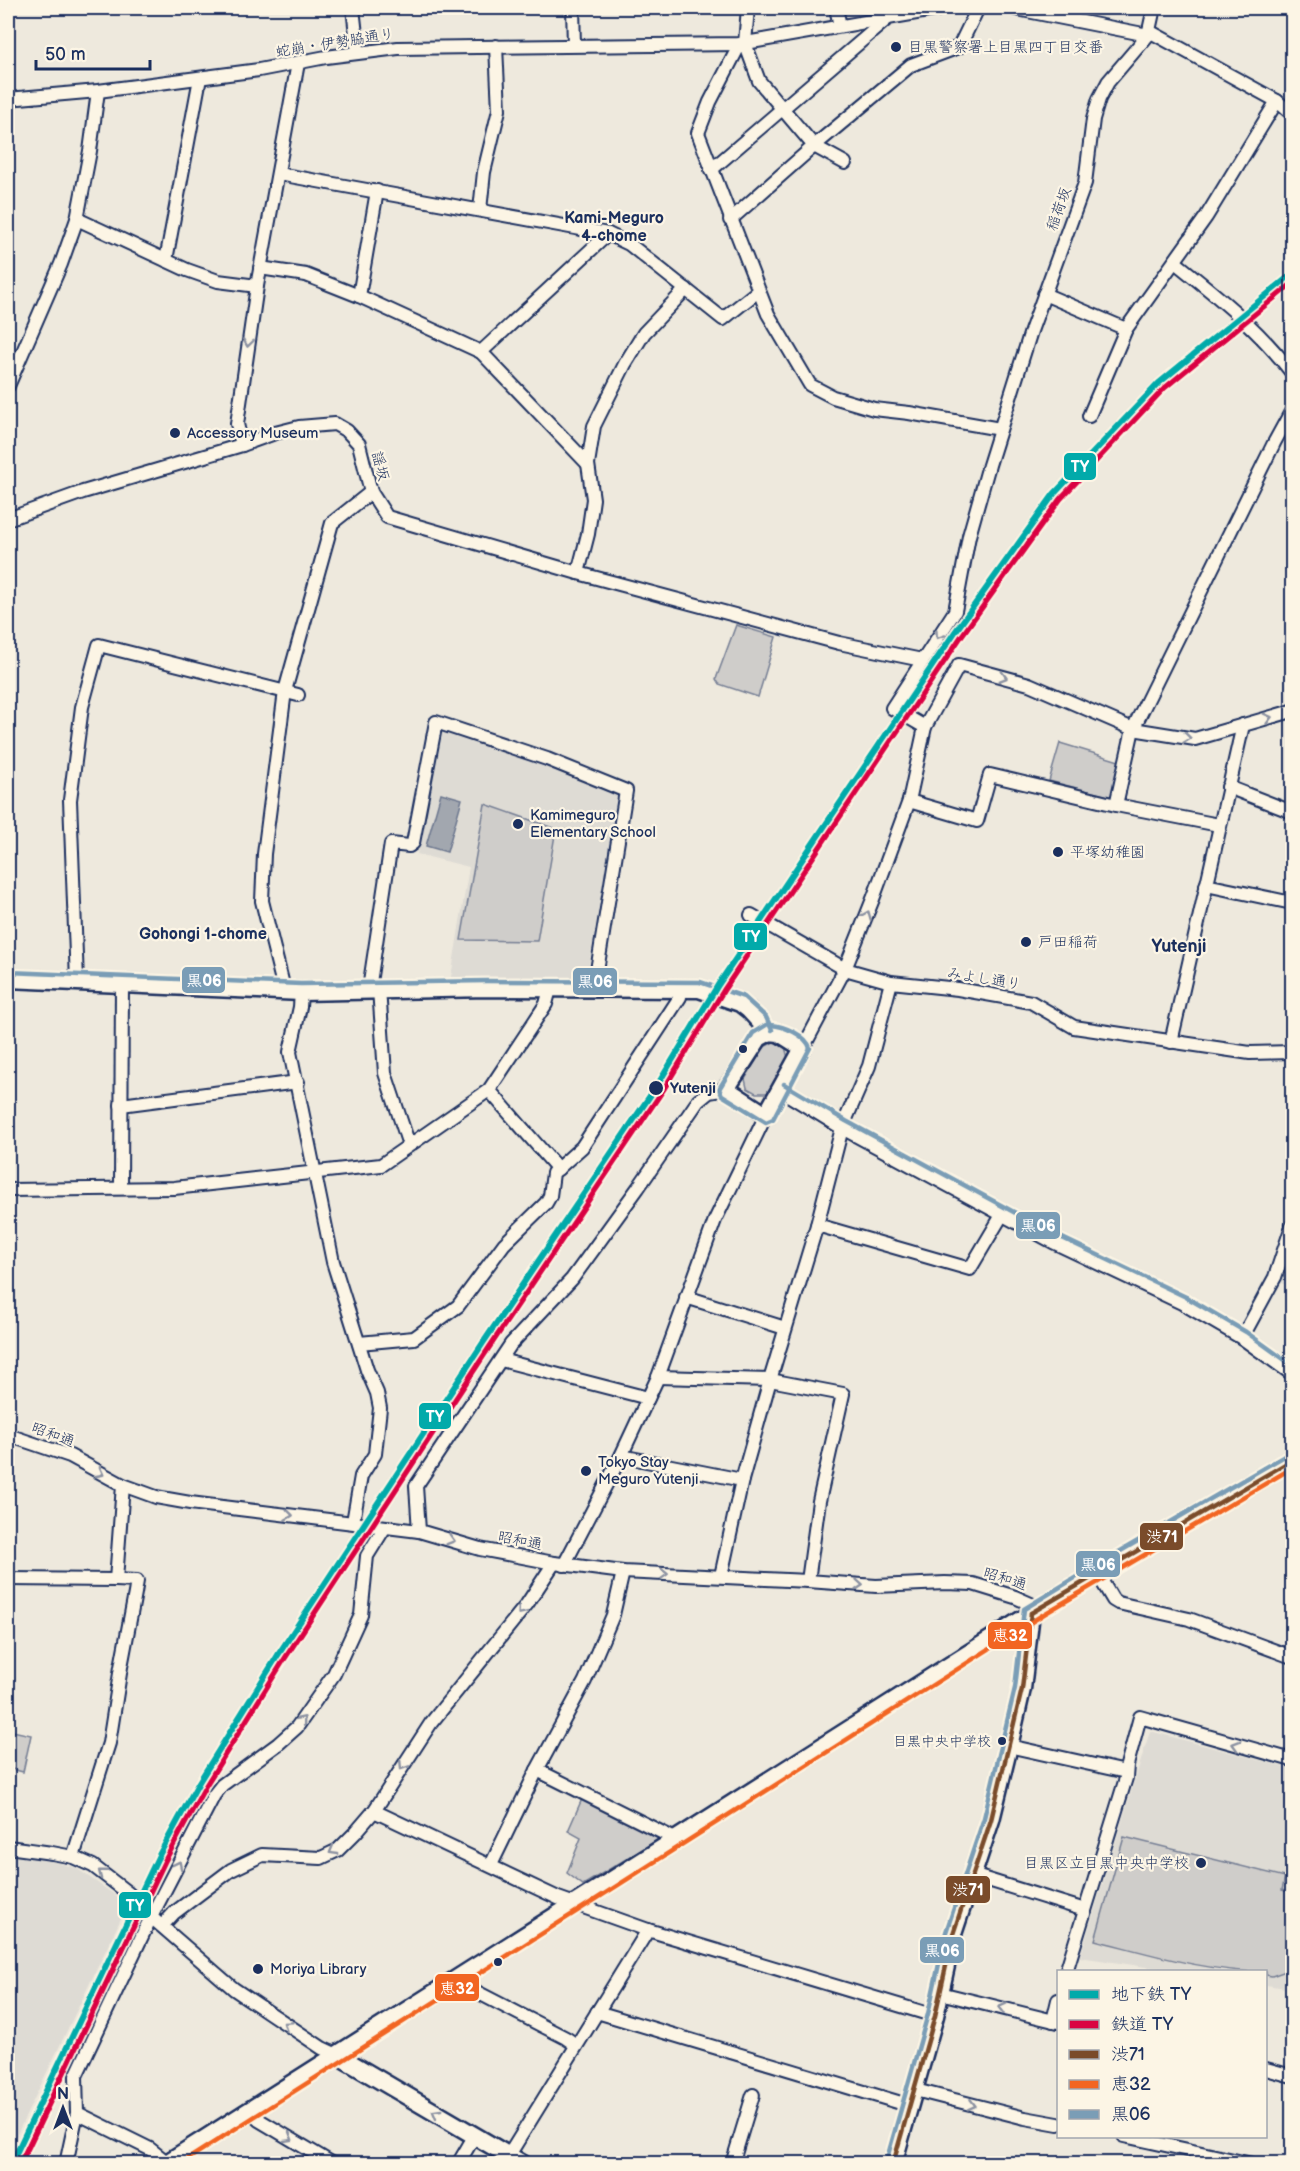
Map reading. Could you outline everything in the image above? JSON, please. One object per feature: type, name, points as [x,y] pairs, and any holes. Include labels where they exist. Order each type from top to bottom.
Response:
[{"type":"street","points":[[353,8],[357,52]]},
{"type":"street","points":[[573,8],[574,45]]},
{"type":"street","points":[[748,8],[743,44],[710,102],[698,134],[758,291],[790,353],[813,389],[847,402],[874,409],[1000,429]]},
{"type":"street","points":[[836,8],[840,26]]},
{"type":"street","name":"蛇崩・伊勢脇通り","points":[[8,99],[98,91],[200,78],[357,52],[398,48],[743,44],[945,8]]},
{"type":"street","points":[[730,220],[911,65],[959,47],[978,8]]},
{"type":"street","points":[[1012,8],[1148,33],[1277,101],[1293,114]]},
{"type":"street","name":"稲荷坂","points":[[922,660],[955,611],[969,536],[1000,429],[1044,294],[1085,183],[1093,120],[1099,99],[1108,82],[1148,33],[1154,8]]},
{"type":"street","points":[[711,170],[887,19]]},
{"type":"street","points":[[743,44],[759,81],[781,109],[814,146],[845,163]]},
{"type":"street","points":[[480,210],[484,172],[499,110],[496,46]]},
{"type":"street","points":[[8,519],[83,492],[242,445],[237,424],[256,286],[279,174],[298,63]]},
{"type":"street","points":[[166,260],[200,78]]},
{"type":"street","points":[[8,386],[61,264],[76,219],[90,151],[98,91]]},
{"type":"street","points":[[1089,416],[1126,329],[1206,217],[1277,101]]},
{"type":"street","points":[[279,174],[608,234],[629,244],[723,319],[758,291]]},
{"type":"street","points":[[358,296],[377,191]]},
{"type":"street","points":[[76,219],[166,260],[218,280],[256,286]]},
{"type":"street","points":[[481,352],[608,234]]},
{"type":"street","points":[[1175,262],[1235,310],[1279,355],[1293,373]]},
{"type":"street","points":[[260,268],[306,275],[481,352],[588,464]]},
{"type":"street","points":[[578,573],[588,534],[593,499],[588,464],[594,426],[625,364],[645,333],[686,289]]},
{"type":"street","points":[[1044,294],[1126,329]]},
{"type":"street","points":[[1116,805],[1133,729],[1274,443],[1293,410]]},
{"type":"street","name":"謡坂","points":[[242,445],[299,427],[335,423],[347,431],[358,444],[371,492],[387,517],[578,573],[839,643],[922,660]]},
{"type":"street","points":[[282,992],[282,981],[262,901],[264,854],[285,691],[332,523],[371,492]]},
{"type":"street","points":[[76,981],[70,800],[82,707],[99,645],[298,695]]},
{"type":"street","points":[[922,660],[892,708],[925,727]]},
{"type":"street","points":[[162,1926],[174,1913],[231,1870],[262,1855],[321,1858],[338,1850],[374,1811],[431,1723],[559,1564],[621,1456],[658,1377],[715,1220],[766,1115],[845,969],[886,867],[909,801],[925,727],[959,665],[1029,684],[1133,729],[1195,740],[1293,711]]},
{"type":"street","points":[[409,1145],[385,1073],[374,989],[391,844],[409,846],[414,843],[436,723],[548,759],[626,791],[594,989]]},
{"type":"street","points":[[1171,1042],[1243,724]]},
{"type":"street","points":[[909,801],[977,820],[990,775],[1116,805],[1220,825]]},
{"type":"street","points":[[1228,787],[1293,812]]},
{"type":"street","points":[[1206,885],[1293,903]]},
{"type":"street","name":"みよし通り","points":[[751,915],[845,969],[891,982],[958,989],[1031,1002],[1074,1027],[1250,1053],[1293,1052]]},
{"type":"street","points":[[8,980],[122,983],[301,993],[374,989],[680,989],[705,991],[740,1003],[760,1022],[765,1033]]},
{"type":"street","points":[[721,1576],[742,1480],[817,1225],[842,1128],[869,1066],[891,982]]},
{"type":"street","points":[[121,1188],[122,983]]},
{"type":"street","points":[[8,1190],[174,1188],[381,1165],[489,1090],[546,1004],[549,989]]},
{"type":"street","points":[[359,1342],[414,1338],[458,1306],[504,1244],[546,1203],[550,1196],[553,1173],[582,1147],[680,997],[680,989]]},
{"type":"street","points":[[301,993],[290,1052],[298,1082],[333,1262],[377,1393],[380,1415],[375,1454],[361,1476],[352,1522]]},
{"type":"street","points":[[726,1089],[759,1038],[765,1033],[779,1033],[803,1048]]},
{"type":"street","points":[[121,1104],[298,1082]]},
{"type":"street","points":[[419,1531],[416,1486],[511,1344],[572,1279],[698,1101],[709,1092],[726,1089],[766,1115]]},
{"type":"street","points":[[489,1090],[558,1169]]},
{"type":"street","points":[[780,1090],[842,1128],[1002,1215],[1082,1257],[1182,1303],[1242,1338],[1293,1374]]},
{"type":"street","points":[[817,1225],[970,1269],[1002,1215]]},
{"type":"street","points":[[1242,1338],[1275,1277],[1293,1226]]},
{"type":"street","points":[[686,1297],[785,1328]]},
{"type":"street","points":[[501,1360],[648,1398]]},
{"type":"street","points":[[658,1377],[770,1380],[843,1394],[819,1501],[808,1581]]},
{"type":"street","name":"昭和通","points":[[8,1433],[70,1456],[123,1485],[156,1497],[190,1503],[419,1531],[480,1549],[559,1564],[623,1572],[876,1586],[972,1584],[1015,1596],[1036,1610]]},
{"type":"street","points":[[621,1456],[742,1480]]},
{"type":"street","points":[[77,2113],[150,2149],[167,2163],[1036,1610],[1293,1460]]},
{"type":"street","points":[[116,1580],[123,1485]]},
{"type":"street","points":[[66,2163],[77,2113],[76,2076],[151,1917],[214,1795],[222,1785],[278,1744],[297,1727],[334,1674],[361,1615],[367,1556],[385,1527]]},
{"type":"street","points":[[491,1865],[537,1770],[585,1681],[613,1615],[623,1572]]},
{"type":"street","points":[[1096,1573],[1113,1600],[1118,1603],[1189,1619],[1293,1657]]},
{"type":"street","points":[[8,1579],[137,1581],[109,1743],[74,1857]]},
{"type":"street","points":[[893,2163],[935,2016],[953,1934],[991,1820],[1022,1689],[1036,1610]]},
{"type":"street","points":[[1066,1970],[1126,1778],[1140,1717],[1293,1760]]},
{"type":"street","points":[[1009,1746],[1126,1772]]},
{"type":"street","points":[[537,1770],[675,1839]]},
{"type":"street","points":[[374,1811],[558,1898],[648,1929],[935,2016]]},
{"type":"street","points":[[8,1847],[74,1857],[93,1866],[128,1893],[151,1917],[234,1989],[322,2048],[516,2159],[576,2045],[648,1929]]},
{"type":"street","points":[[972,1875],[1085,1910]]},
{"type":"street","points":[[458,1977],[473,1990],[576,2045]]},
{"type":"street","points":[[940,1993],[1056,2022]]},
{"type":"street","points":[[597,2012],[913,2098],[1057,2124]]},
{"type":"street","points":[[1267,2069],[1293,2076]]},
{"type":"street","points":[[732,2163],[753,2095]]},
{"type":"street","points":[[248,2110],[259,2120],[333,2163]]},
{"type":"street","points":[[458,2163],[475,2135]]},
{"type":"street","points":[[1133,2138],[1252,2163]]},
{"type":"shaded area","points":[[736,625],[776,637],[758,697],[719,684],[716,679]]},
{"type":"shaded area","name":"Kamimeguro Elementary School","points":[[440,730],[549,764],[619,795],[587,977],[451,977],[469,867],[417,854]]},
{"type":"shaded area","points":[[1060,743],[1119,761],[1112,797],[1049,781]]},
{"type":"shaded area","points":[[441,793],[462,799],[447,852],[426,846]]},
{"type":"shaded area","points":[[485,804],[556,829],[537,941],[461,940]]},
{"type":"shaded area","points":[[774,1042],[785,1047],[788,1058],[767,1093],[756,1093],[747,1088],[745,1079],[764,1047]]},
{"type":"shaded area","points":[[1292,1235],[1292,1288],[1276,1280]]},
{"type":"shaded area","points":[[8,1730],[31,1735],[23,1772],[8,1768]]},
{"type":"shaded area","name":"目黒区立目黒中央中学校","points":[[1150,1731],[1292,1769],[1292,1989],[1267,1985],[1267,1970],[1166,1970],[1080,1957]]},
{"type":"shaded area","points":[[582,1799],[661,1838],[583,1885],[567,1873],[581,1838],[568,1831]]},
{"type":"shaded area","points":[[1124,1837],[1285,1877],[1282,1890],[1292,1893],[1292,1945],[1286,1971],[1272,1976],[1267,1975],[1267,1970],[1233,1970],[1201,1966],[1095,1940]]},
{"type":"shaded area","points":[[8,1855],[53,1861],[76,1868],[128,1904],[8,2153]]},
{"type":"metro line","name":"TY","points":[[11,2164],[158,1857],[199,1782],[278,1655],[483,1343],[658,1084],[718,985],[955,632],[1054,494],[1159,383],[1292,274]]},
{"type":"rail line","name":"TY","points":[[20,2164],[165,1860],[205,1786],[284,1659],[489,1347],[664,1088],[724,989],[961,636],[1060,499],[1164,388],[1292,283]]},
{"type":"transit line","name":"黒06","points":[[8,972],[301,984],[487,981],[700,982],[744,997],[766,1017],[772,1030]]},
{"type":"transit line","name":"黒06","points":[[766,1025],[753,1033],[719,1089],[722,1095],[766,1122],[773,1119],[810,1048],[808,1043],[794,1032],[771,1025]]},
{"type":"transit line","name":"黒06","points":[[784,1084],[846,1121],[1056,1235],[1186,1297],[1246,1332],[1292,1365]]},
{"type":"transit line","name":"黒06","points":[[886,2162],[928,2014],[946,1932],[984,1818],[1015,1688],[1024,1609],[1288,1454]]},
{"type":"transit line","name":"渋71","points":[[1031,1613],[1292,1460]]},
{"type":"transit line","name":"恵32","points":[[180,2164],[1044,1614],[1292,1468]]},
{"type":"transit line","name":"渋71","points":[[893,2164],[935,2016],[953,1934],[991,1820],[1022,1689],[1031,1613]]},
{"type":"place","name":"目黒警察署上目黒四丁目交番","points":[[896,47]]},
{"type":"place","name":"Accessory Museum","points":[[175,433]]},
{"type":"place","name":"Kamimeguro Elementary School","points":[[518,824]]},
{"type":"place","name":"平塚幼稚園","points":[[1058,852]]},
{"type":"place","name":"戸田稲荷","points":[[1026,942]]},
{"type":"place","name":"Yutenji","points":[[656,1088]]},
{"type":"place","name":"Tokyo Stay Meguro Yutenji","points":[[586,1471]]},
{"type":"place","name":"目黒中央中学校","points":[[1002,1741]]},
{"type":"place","name":"目黒区立目黒中央中学校","points":[[1201,1863]]},
{"type":"place","name":"Moriya Library","points":[[258,1969]]},
{"type":"district","name":"Kami-Meguro 4-chome","points":[[614,227]]},
{"type":"district","name":"Gohongi 1-chome","points":[[203,934]]},
{"type":"district","name":"Yutenji","points":[[1179,946]]}]
